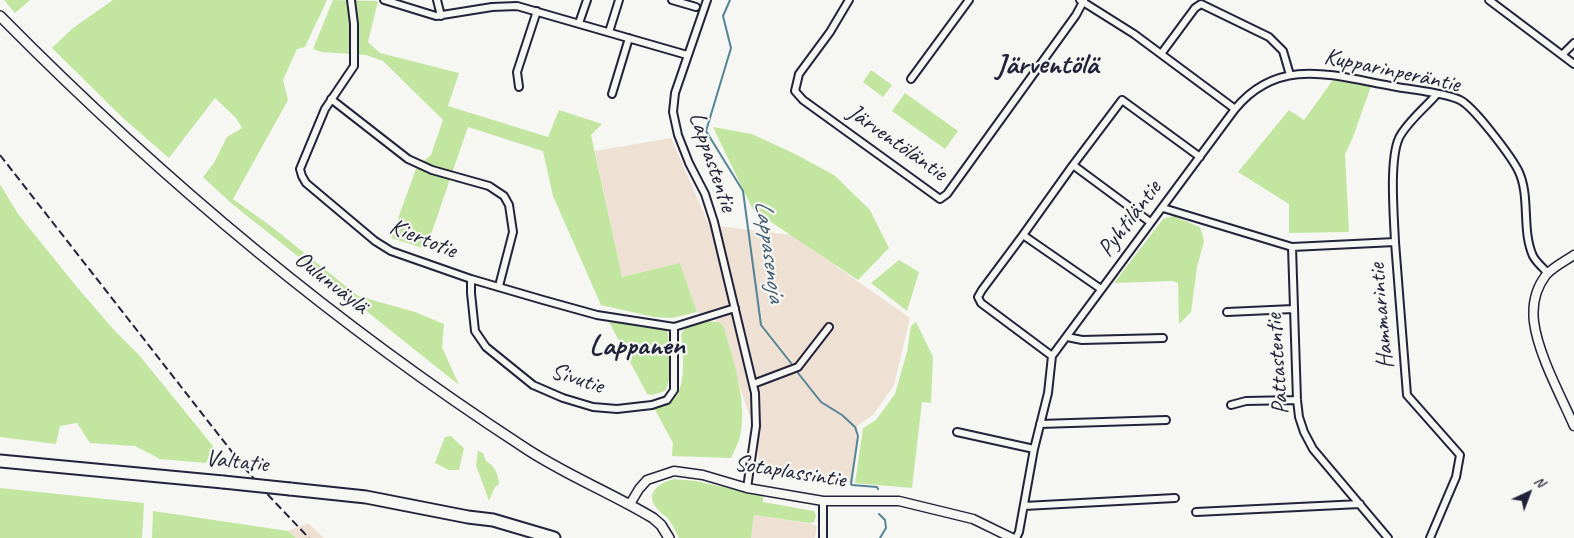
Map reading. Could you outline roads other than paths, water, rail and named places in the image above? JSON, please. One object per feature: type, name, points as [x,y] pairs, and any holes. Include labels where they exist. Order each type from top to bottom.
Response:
[{"type":"highway","name":"Valtatie","points":[[0,461],[223,482],[382,500],[493,520],[554,538]]},
{"type":"highway","name":"Valtatie","points":[[468,517],[527,538]]},
{"type":"main road","name":"Oulunväylä","points":[[0,16],[95,109],[188,192],[262,255],[364,335],[417,375],[524,448],[653,518],[661,525],[669,538]]},
{"type":"street","name":"Kiertotie","points":[[351,0],[354,24],[354,66],[321,117],[300,169],[306,183],[383,247],[408,258],[471,279],[598,316],[674,327],[735,308]]},
{"type":"street","points":[[384,0],[430,15],[441,16],[518,3],[537,11],[687,55]]},
{"type":"street","points":[[437,0],[441,16]]},
{"type":"street","points":[[580,23],[587,0]]},
{"type":"street","points":[[609,32],[619,0]]},
{"type":"street","points":[[672,0],[696,7]]},
{"type":"street","name":"Lappastentie","points":[[708,0],[674,93],[674,112],[678,135],[705,194],[714,222],[755,393],[756,426],[747,488]]},
{"type":"street","name":"Järventöläntie","points":[[849,0],[830,32],[799,74],[795,90],[803,100],[940,199],[947,194],[1079,11],[1082,1]]},
{"type":"street","points":[[911,79],[969,0]]},
{"type":"street","points":[[1489,0],[1574,64]]},
{"type":"street","points":[[1082,1],[1161,54],[1235,109]]},
{"type":"street","points":[[1161,54],[1195,8],[1201,4],[1269,37],[1282,51],[1290,75]]},
{"type":"street","points":[[519,87],[517,72],[537,11]]},
{"type":"street","points":[[612,94],[629,38]]},
{"type":"street","points":[[1562,55],[1574,43]]},
{"type":"street","name":"Kupparinperäntie","points":[[1235,109],[1244,98],[1268,81],[1290,75],[1311,73],[1437,94],[1461,100],[1479,117],[1518,170],[1522,181],[1530,245],[1534,257],[1548,273]]},
{"type":"street","points":[[1394,242],[1395,150],[1399,138],[1437,94]]},
{"type":"street","points":[[331,100],[408,159],[432,170],[489,186],[504,196],[509,205],[513,232],[499,286]]},
{"type":"street","points":[[1016,538],[1019,532],[1034,449],[1048,393],[1052,356],[981,303],[978,297],[1122,100],[1200,157]]},
{"type":"street","name":"Pyhtiläntie","points":[[1052,356],[1235,109]]},
{"type":"street","points":[[1073,165],[1150,222]]},
{"type":"street","name":"Hammarintie","points":[[1163,208],[1292,247],[1394,242],[1407,395],[1460,455],[1456,477],[1430,538]]},
{"type":"street","points":[[1023,234],[1101,289]]},
{"type":"street","name":"Pattastentie","points":[[1292,247],[1293,309],[1299,417],[1313,450],[1388,538]]},
{"type":"street","points":[[1574,255],[1548,273],[1539,286],[1535,299],[1534,322],[1542,352],[1574,426]]},
{"type":"street","name":"Sivutie","points":[[471,279],[475,330],[486,347],[533,384],[564,398],[593,407],[617,410],[652,405],[667,400],[674,390],[674,327]]},
{"type":"street","points":[[1227,312],[1293,309]]},
{"type":"street","points":[[753,384],[798,366],[829,327]]},
{"type":"street","points":[[1067,337],[1082,340],[1163,338]]},
{"type":"street","points":[[1231,405],[1246,401],[1297,400]]},
{"type":"street","points":[[1040,424],[1166,420]]},
{"type":"street","points":[[957,432],[1034,449]]},
{"type":"street","name":"Sotaplassintie","points":[[630,504],[647,480],[674,471],[703,475],[747,488],[823,501],[899,501],[925,506],[972,518],[1012,538]]},
{"type":"street","points":[[1024,506],[1175,498]]},
{"type":"street","points":[[823,501],[823,538]]},
{"type":"street","points":[[1196,512],[1360,504]]},
{"type":"waterway","name":"Lappasenoja","points":[[730,0],[723,16],[731,48],[706,131],[743,191],[761,325],[791,363]]},
{"type":"waterway","name":"Lappasenoja","points":[[798,373],[821,402],[842,415],[855,427],[858,436],[851,484],[877,487],[878,489]]},
{"type":"waterway","points":[[879,514],[885,520],[886,528],[880,538]]},
{"type":"railway","points":[[0,155],[243,466],[309,538]]},
{"type":"district","name":"Järventölä","points":[[1047,65]]},
{"type":"district","name":"Lappanen","points":[[637,346]]}]
